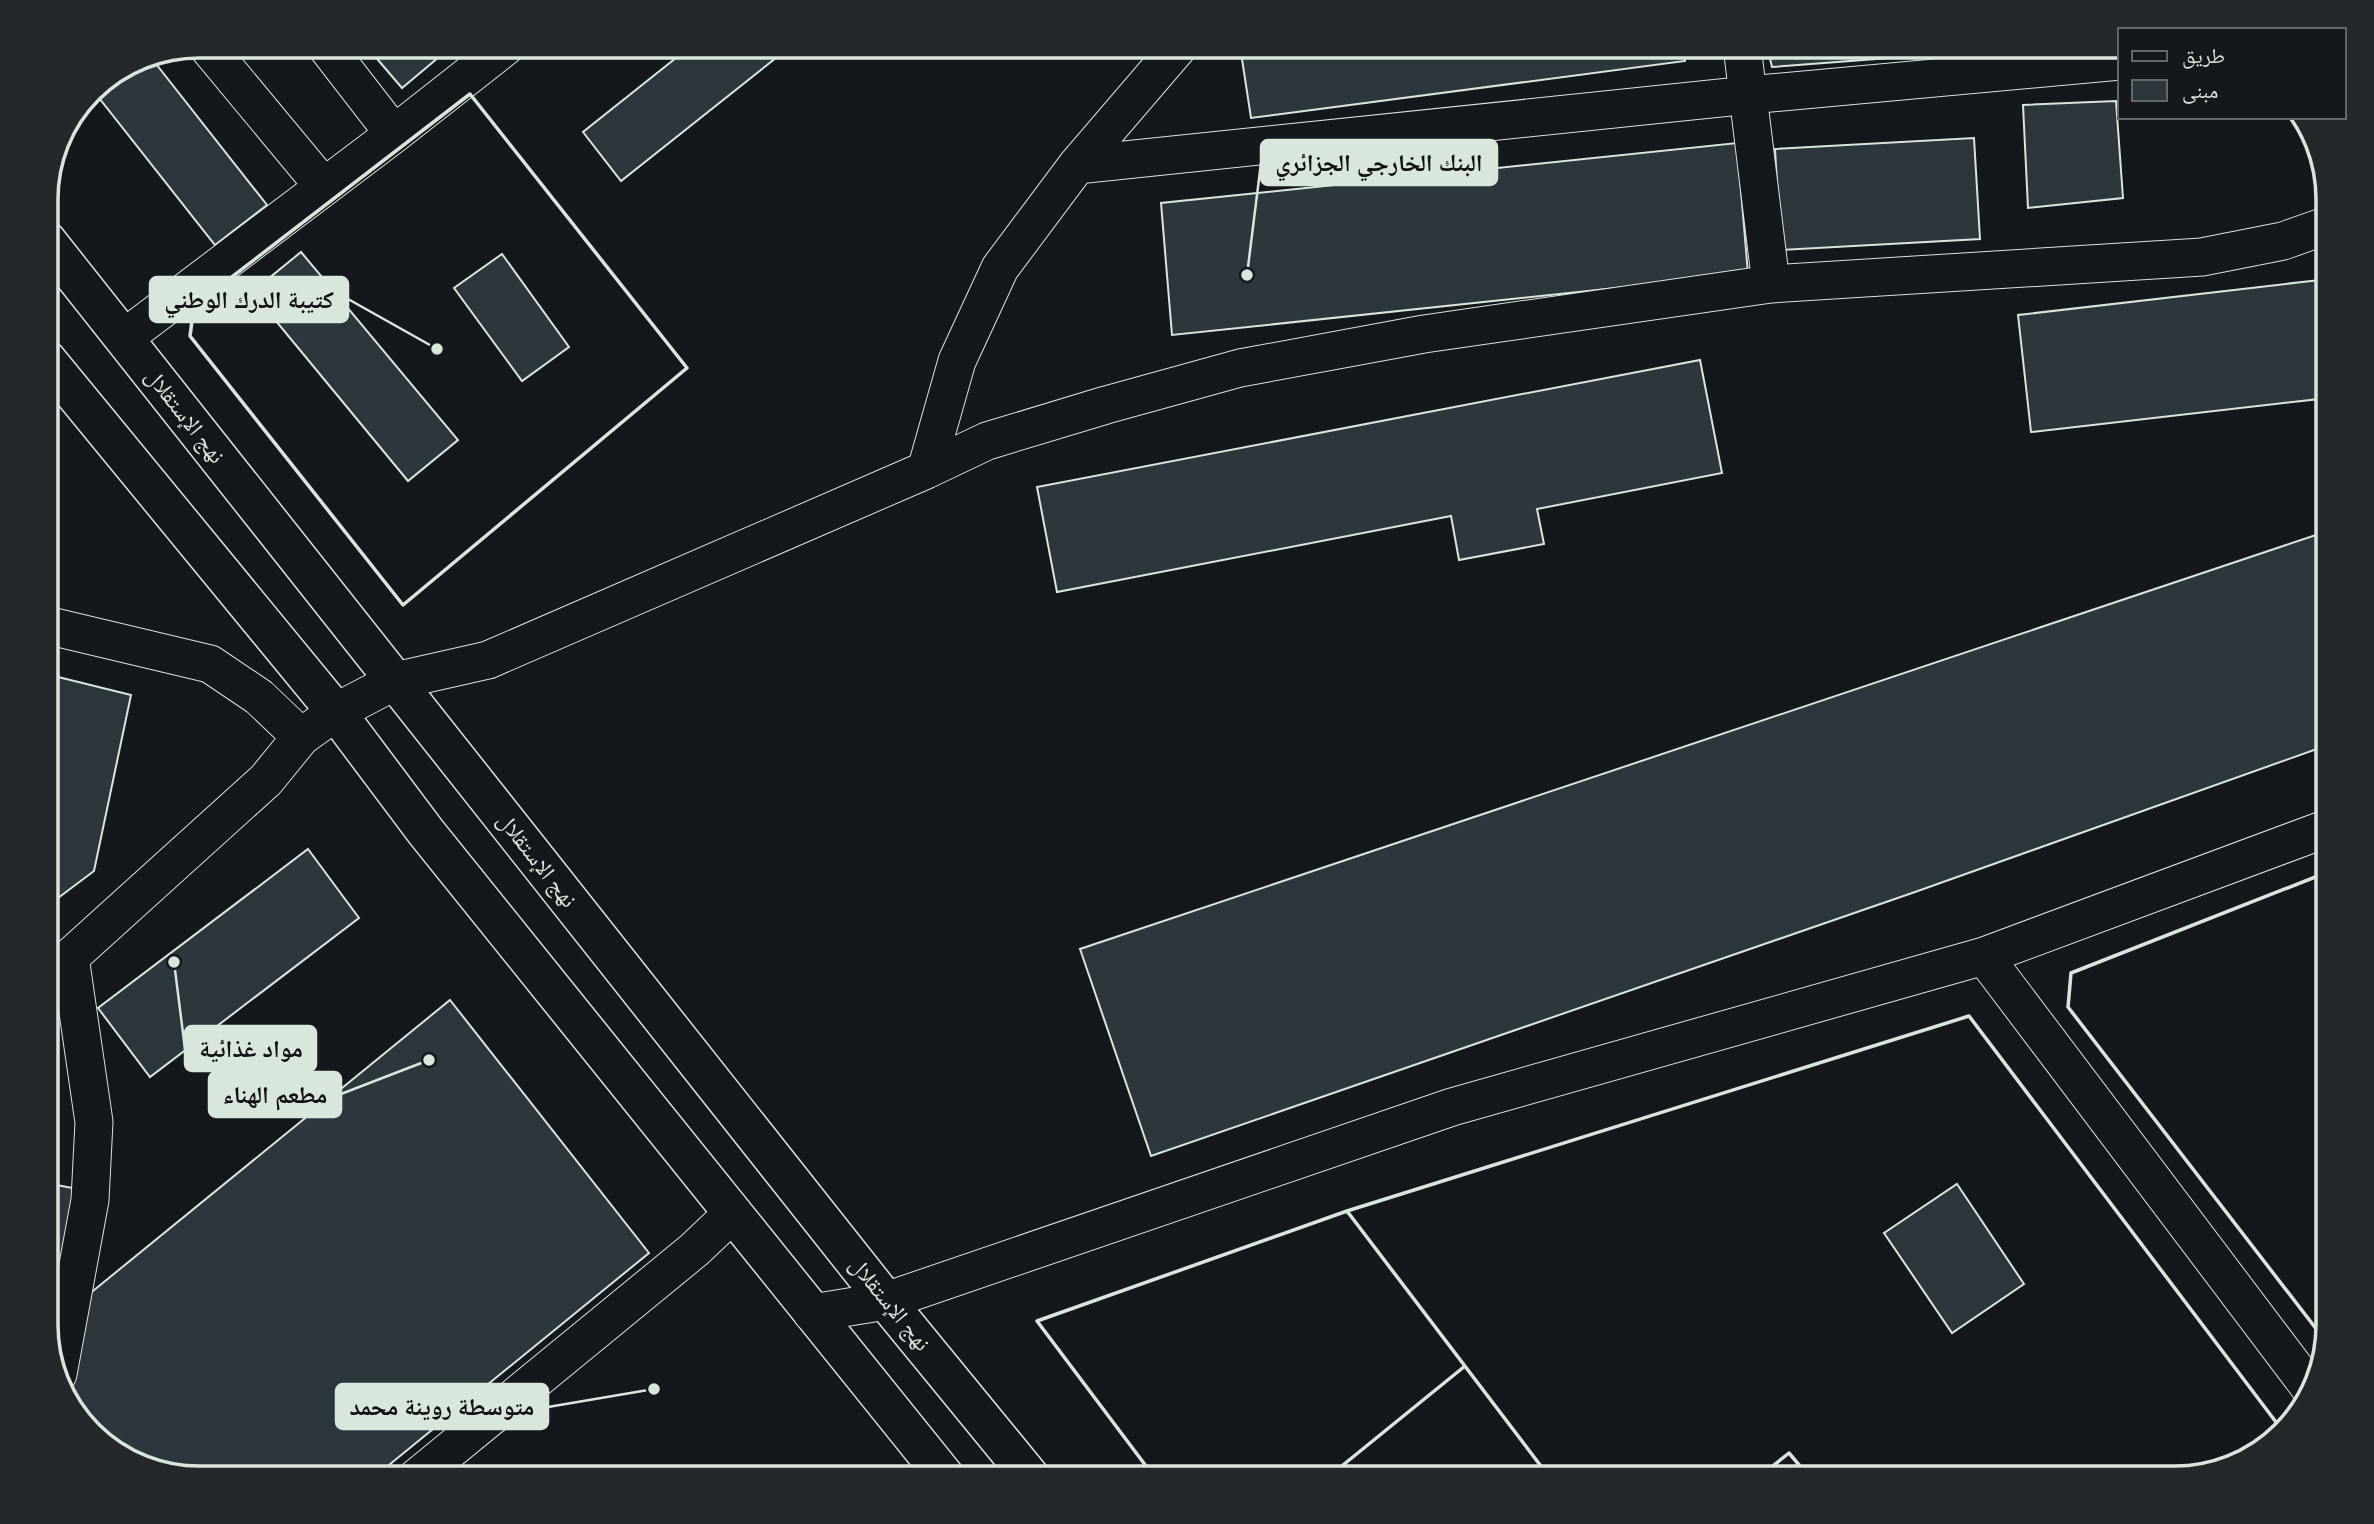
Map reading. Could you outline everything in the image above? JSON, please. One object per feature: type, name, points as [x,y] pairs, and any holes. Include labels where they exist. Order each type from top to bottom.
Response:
[{"type":"main road","name":"نهج الإستقلال","points":[[58,255],[886,1301],[1020,1466]]},
{"type":"main road","points":[[58,374],[335,712],[426,832],[936,1466]]},
{"type":"street","points":[[217,58],[324,187]]},
{"type":"street","points":[[335,58],[394,134]]},
{"type":"street","points":[[124,338],[491,58]]},
{"type":"street","points":[[926,470],[957,360],[1000,268],[1077,164],[1169,58]]},
{"type":"street","points":[[1744,58],[1771,284]]},
{"type":"street","points":[[1077,164],[1749,95],[2118,61]]},
{"type":"street","points":[[61,1357],[90,1200],[94,1122],[58,968],[266,780],[301,737],[335,712],[395,681],[488,660],[987,441],[1240,368],[1424,334],[1771,284],[2202,257],[2283,241],[2316,230]]},
{"type":"street","points":[[58,628],[210,664],[259,697],[301,737]]},
{"type":"street","points":[[813,1313],[886,1301],[1452,1107],[1984,957],[2316,833]]},
{"type":"street","points":[[1984,957],[2305,1381]]},
{"type":"street","points":[[432,1466],[694,1250],[733,1214]]},
{"type":"building","points":[[376,58],[438,58],[402,88]]},
{"type":"building","points":[[676,58],[776,58],[621,181],[583,132]]},
{"type":"building","points":[[1242,58],[1685,58],[1685,61],[1251,118]]},
{"type":"building","points":[[1770,58],[1890,58],[1772,67]]},
{"type":"building","points":[[156,64],[267,205],[215,245],[100,99],[128,77],[153,65]]},
{"type":"building","points":[[2116,101],[2123,198],[2028,208],[2023,105]]},
{"type":"building","points":[[1974,138],[1980,239],[1781,250],[1775,149]]},
{"type":"building","points":[[1737,143],[1748,274],[1172,335],[1161,203]]},
{"type":"building","points":[[301,252],[458,440],[408,481],[252,292]]},
{"type":"building","points":[[502,254],[569,347],[522,381],[454,288]]},
{"type":"building","points":[[2316,280],[2316,399],[2031,432],[2018,315]]},
{"type":"building","points":[[1700,360],[1722,473],[1537,509],[1544,544],[1459,560],[1451,516],[1057,592],[1037,487]]},
{"type":"building","points":[[2316,535],[2316,749],[1915,892],[1151,1156],[1080,949]]},
{"type":"building","points":[[58,677],[131,695],[94,871],[58,898]]},
{"type":"building","points":[[308,849],[359,918],[150,1077],[98,1008]]},
{"type":"building","points":[[450,1000],[649,1253],[388,1466],[180,1465],[153,1459],[120,1443],[87,1411],[70,1382],[88,1295]]},
{"type":"building","points":[[1957,1184],[2024,1284],[1952,1333],[1884,1233]]},
{"type":"building","points":[[58,1185],[78,1189],[58,1297]]},
{"type":"wall","points":[[470,94],[687,368],[403,605],[190,336],[194,306],[470,94]]},
{"type":"wall","points":[[2316,877],[2071,973],[2068,1007],[2316,1329]]},
{"type":"wall","points":[[1541,1466],[1347,1211],[1969,1016],[2276,1423]]},
{"type":"wall","points":[[1146,1466],[1037,1321],[1347,1211],[1348,1213]]},
{"type":"wall","points":[[1342,1466],[1465,1366]]},
{"type":"wall","points":[[1773,1466],[1789,1453],[1800,1466]]},
{"type":"place","name":"البنك الخارجي الجزائري","points":[[1247,275]]},
{"type":"place","name":"كتيبة الدرك الوطني","points":[[437,349]]},
{"type":"place","name":"مواد غذائية","points":[[174,962]]},
{"type":"place","name":"مطعم الهناء","points":[[429,1060]]},
{"type":"place","name":"متوسطة روينة محمد","points":[[654,1389]]}]
